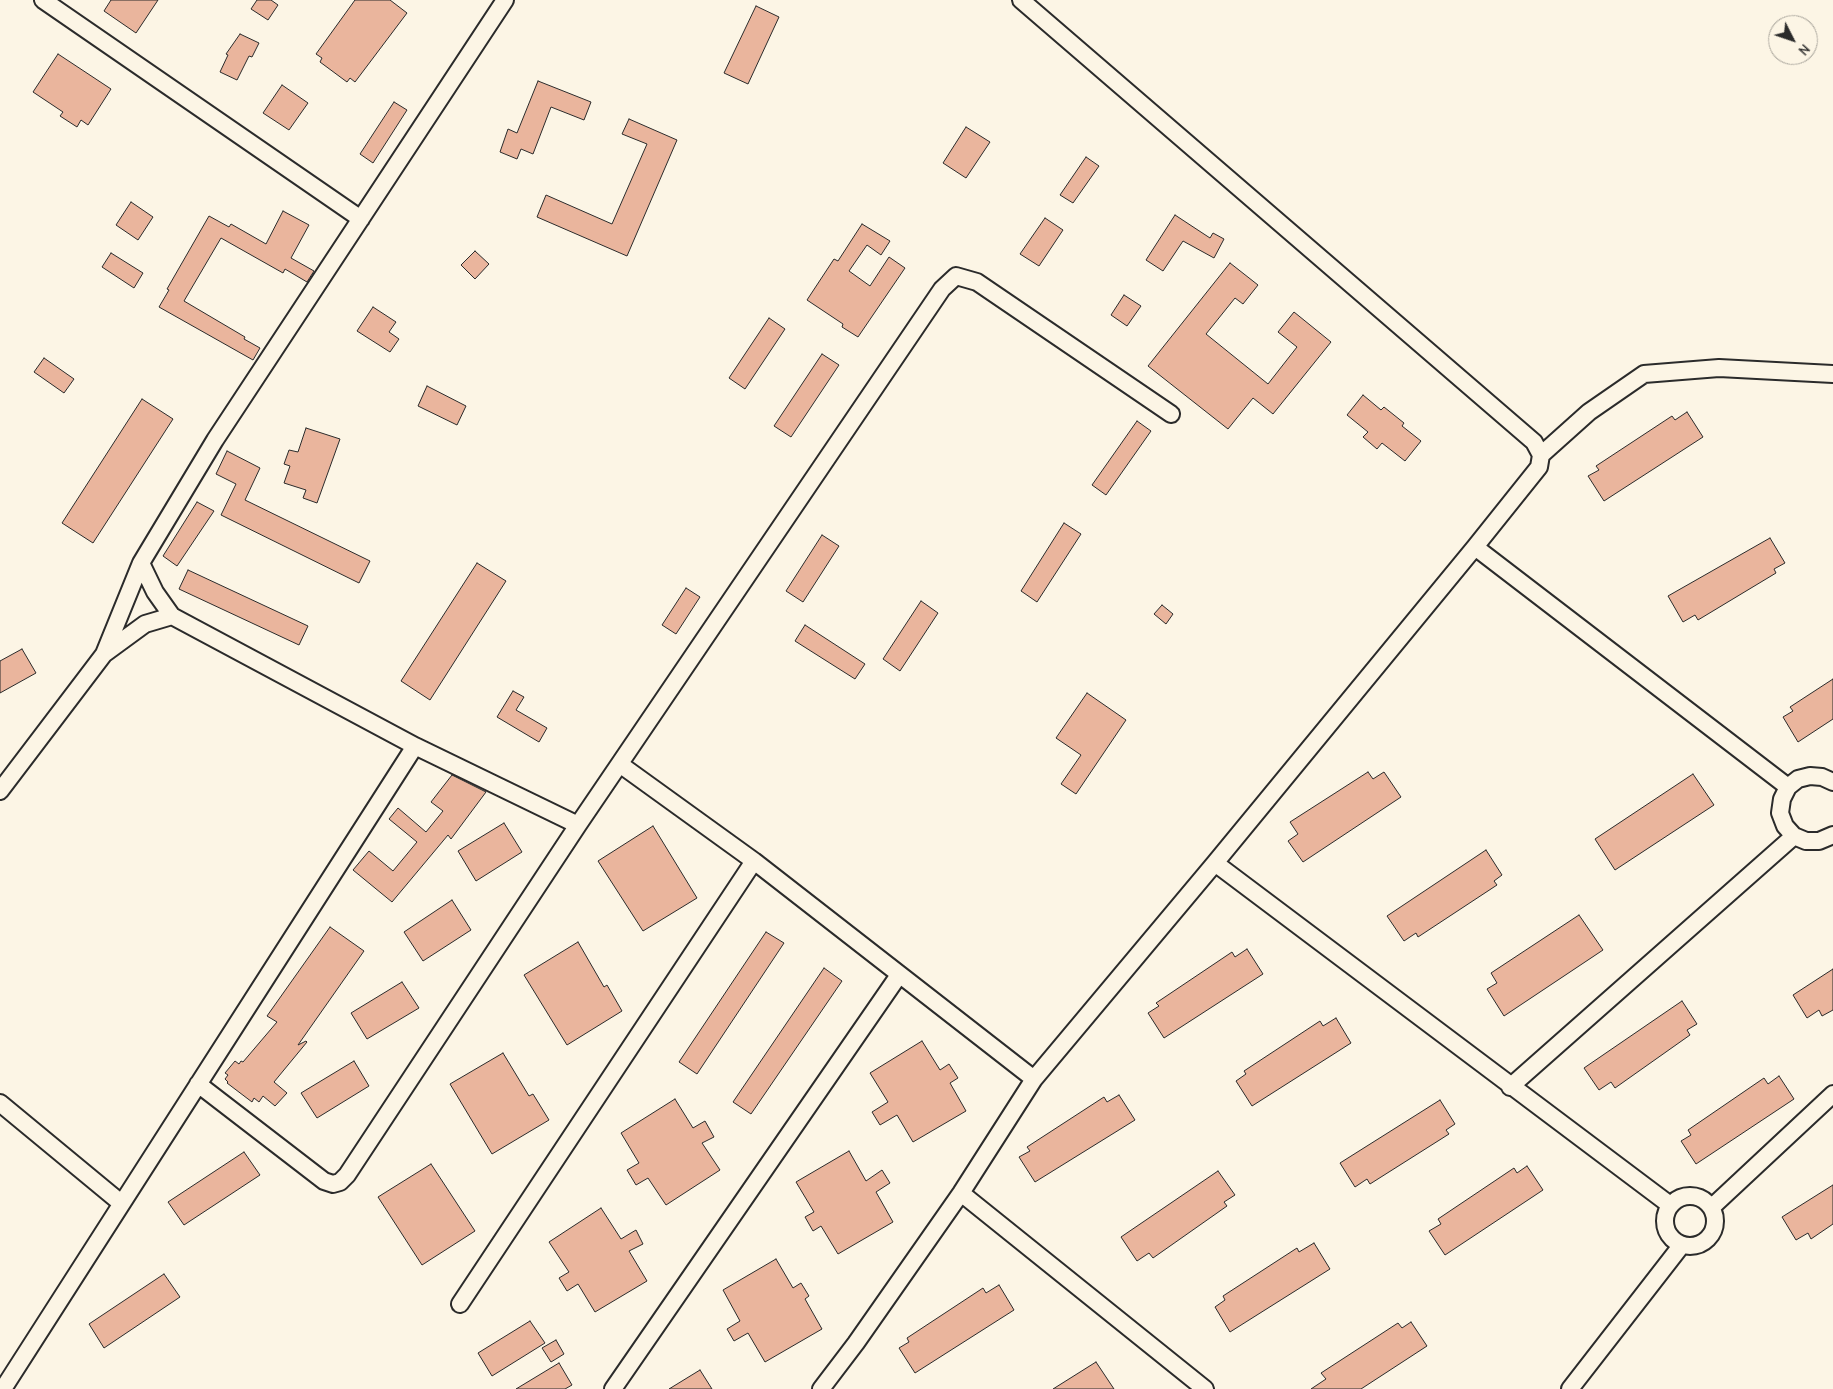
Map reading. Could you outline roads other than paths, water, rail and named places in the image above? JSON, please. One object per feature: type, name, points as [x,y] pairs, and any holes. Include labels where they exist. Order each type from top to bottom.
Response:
[{"type":"street","points":[[43,0],[361,219]]},
{"type":"street","points":[[0,791],[104,654],[141,563],[214,440],[506,0]]},
{"type":"street","points":[[821,1389],[856,1343],[961,1193],[1034,1079],[1215,863],[1539,467],[1541,455],[1534,442],[1021,0]]},
{"type":"street","points":[[198,1084],[324,1180],[334,1184],[340,1182],[347,1175],[578,825],[942,289],[956,276],[977,282],[1171,414]]},
{"type":"street","points":[[1541,455],[1589,412],[1644,374],[1719,368],[1833,374]]},
{"type":"street","points":[[1474,547],[1788,787]]},
{"type":"street","points":[[141,563],[155,592],[172,616],[415,746],[578,825]]},
{"type":"street","points":[[104,654],[144,624],[172,616]]},
{"type":"street","points":[[3,1389],[415,746]]},
{"type":"street","points":[[621,764],[754,861],[1034,1079]]},
{"type":"street","points":[[1833,782],[1822,777],[1810,776],[1798,779],[1788,787],[1782,799],[1780,813],[1785,826],[1794,836],[1806,841],[1819,841],[1833,835]]},
{"type":"street","points":[[1510,1087],[1794,836]]},
{"type":"street","points":[[460,1304],[754,861]]},
{"type":"street","points":[[1215,863],[1510,1087],[1670,1205]]},
{"type":"street","points":[[613,1389],[899,975]]},
{"type":"street","points":[[1712,1207],[1833,1094]]},
{"type":"street","points":[[0,1103],[121,1203]]},
{"type":"street","points":[[961,1193],[1205,1389]]},
{"type":"street","points":[[1683,1196],[1699,1197],[1712,1207],[1716,1222],[1710,1237],[1697,1246],[1681,1246],[1668,1236],[1664,1220],[1670,1205],[1683,1196]]},
{"type":"street","points":[[1570,1389],[1681,1246]]}]
